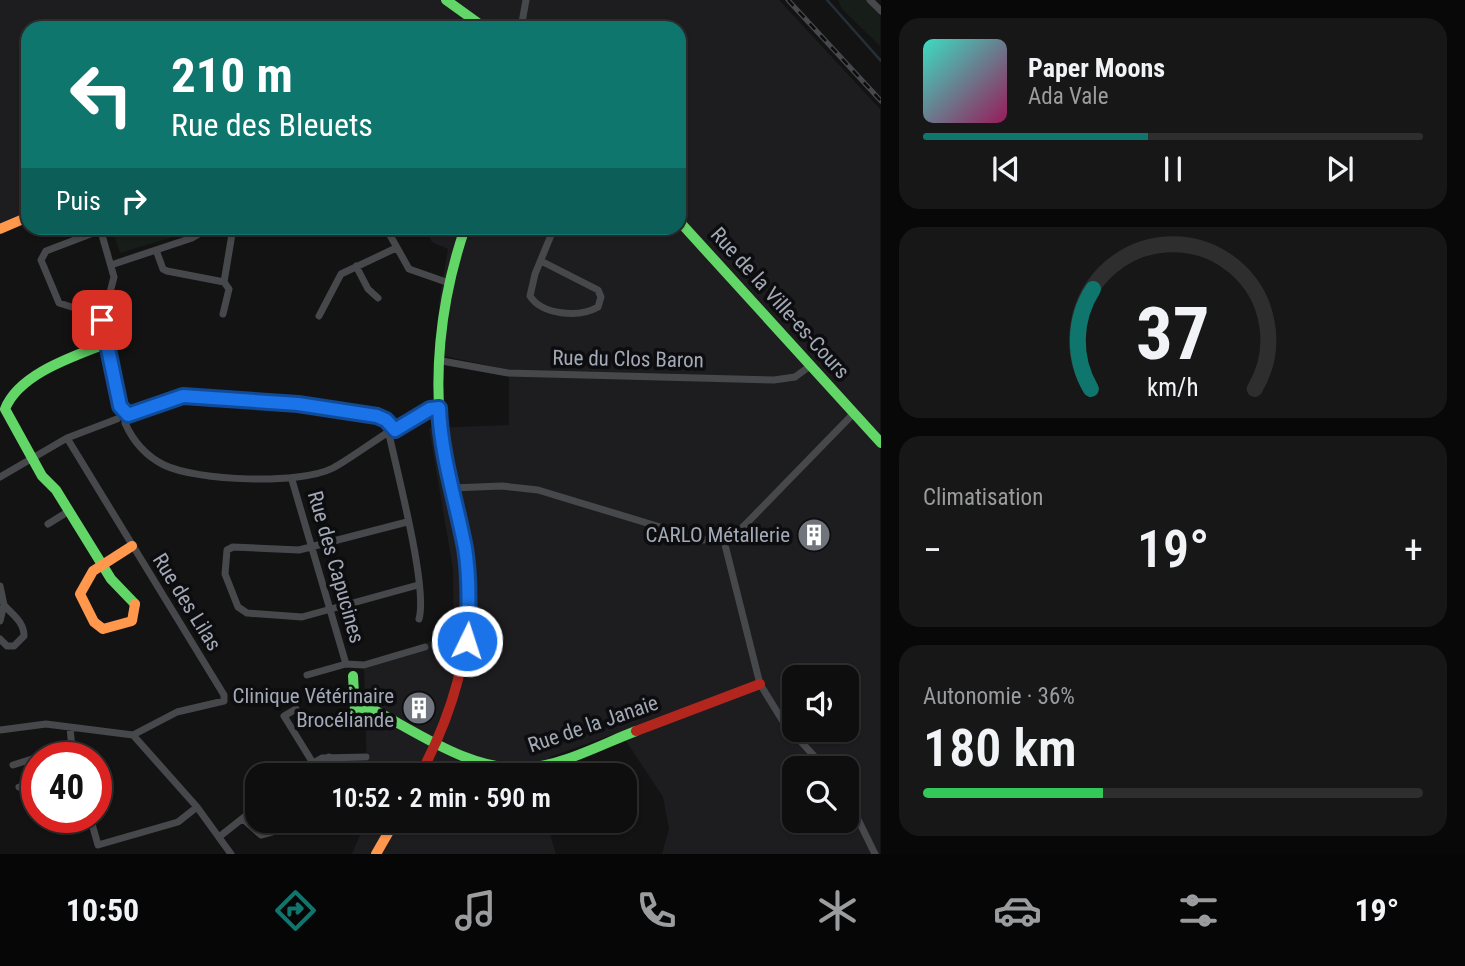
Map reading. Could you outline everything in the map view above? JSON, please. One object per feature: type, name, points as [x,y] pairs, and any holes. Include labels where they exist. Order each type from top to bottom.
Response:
[{"type":"street","points":[[446,0],[475,21]]},
{"type":"street","points":[[522,21],[526,0]]},
{"type":"street","points":[[870,0],[879,8]]},
{"type":"street","points":[[0,229],[21,220]]},
{"type":"street","name":"Rue de la Ville-es-Cours","points":[[686,229],[880,443]]},
{"type":"street","points":[[86,235],[46,251],[41,260],[59,303],[75,309],[103,312]]},
{"type":"street","points":[[103,235],[114,285],[103,312],[101,327],[123,417],[135,441],[165,465],[211,474],[292,480],[331,469],[430,409],[439,408]]},
{"type":"street","points":[[111,265],[197,235]]},
{"type":"street","points":[[224,282],[232,235]]},
{"type":"street","points":[[390,235],[409,269],[449,283]]},
{"type":"street","points":[[427,763],[438,742],[463,664],[469,605],[465,548],[439,408],[449,283],[463,235]]},
{"type":"street","points":[[541,261],[598,290],[601,297],[598,307],[583,312],[546,311],[530,296],[530,289],[541,261],[551,235]]},
{"type":"street","points":[[318,316],[336,280],[356,266],[396,248]]},
{"type":"street","points":[[156,250],[163,269],[167,271],[224,282],[229,289],[223,314]]},
{"type":"street","points":[[356,266],[368,289],[378,298]]},
{"type":"street","points":[[105,344],[50,368],[5,403],[7,417],[30,458],[69,511],[101,563],[111,579],[137,606],[132,621],[111,631],[97,626],[80,594],[86,580],[101,563],[132,546]]},
{"type":"street","name":"Rue du Clos Baron","points":[[442,361],[508,373],[774,380],[795,377],[810,366]]},
{"type":"street","points":[[0,477],[67,438],[183,396],[311,406],[377,416],[386,420],[392,432],[417,567],[422,608],[419,619]]},
{"type":"street","points":[[452,488],[502,486],[538,490],[703,540],[723,537],[742,528],[853,413]]},
{"type":"street","name":"Rue des Lilas","points":[[67,438],[224,701],[191,707],[133,735]]},
{"type":"street","name":"Rue des Capucines","points":[[292,480],[346,664]]},
{"type":"street","points":[[48,524],[69,511]]},
{"type":"street","points":[[407,522],[312,548],[233,547],[224,555],[225,574],[242,612],[302,617],[418,585]]},
{"type":"street","points":[[723,537],[760,684],[784,723],[813,756]]},
{"type":"street","points":[[0,586],[4,605],[0,621]]},
{"type":"street","points":[[0,639],[7,646],[14,646],[24,636],[24,629],[18,619],[4,605]]},
{"type":"street","points":[[307,676],[346,664],[364,665],[425,647]]},
{"type":"street","name":"Rue de la Janaie","points":[[353,676],[355,710],[372,709],[470,759],[491,765],[540,766],[760,684]]},
{"type":"street","points":[[296,709],[284,716],[313,763],[329,757],[366,757]]},
{"type":"street","points":[[0,730],[47,724],[133,735],[197,807],[230,852],[217,854]]},
{"type":"street","points":[[70,728],[71,742]]},
{"type":"street","points":[[329,757],[329,763]]},
{"type":"street","points":[[13,765],[21,762]]},
{"type":"street","points":[[95,833],[98,845],[178,822],[197,807]]},
{"type":"street","points":[[219,837],[243,818]]},
{"type":"street","points":[[859,821],[875,854]]},
{"type":"street","points":[[376,854],[388,833]]},
{"type":"shaded area","points":[[0,0],[779,0],[880,109],[880,854],[662,854],[669,829],[663,797],[620,732],[550,757],[549,763],[367,763],[364,667],[454,632],[453,569],[429,428],[509,425],[509,370],[435,354],[440,295],[448,249],[432,242],[428,235],[686,235],[686,21],[21,21],[21,225],[0,233]]},
{"type":"shaded area","points":[[838,0],[866,0],[880,16],[880,46],[842,9]]},
{"type":"shaded area","points":[[114,235],[179,235],[120,253]]},
{"type":"shaded area","points":[[361,833],[550,833],[556,854],[352,854]]},
{"type":"waterway","points":[[827,0],[881,61]]},
{"type":"railway","points":[[788,0],[881,101]]},
{"type":"traffic: fast","points":[[446,0],[475,21]]},
{"type":"traffic: fast","points":[[686,229],[881,443]]},
{"type":"traffic: fast","points":[[445,458],[439,400],[440,342],[449,284],[463,235]]},
{"type":"traffic: fast","points":[[105,344],[34,376],[12,397],[5,409],[42,476],[56,490],[111,579],[135,604]]},
{"type":"traffic: fast","points":[[353,676],[355,710],[372,709],[446,749],[484,763],[505,767],[539,766],[567,759],[636,731]]},
{"type":"traffic: slow","points":[[0,229],[21,220]]},
{"type":"traffic: slow","points":[[132,546],[93,571],[80,594],[94,622],[103,629],[132,621],[135,604]]},
{"type":"traffic: slow","points":[[376,854],[388,833]]},
{"type":"traffic: jam","points":[[426,763],[453,699],[468,619],[466,564],[445,458]]},
{"type":"traffic: jam","points":[[636,731],[760,684]]},
{"type":"place","name":"CARLO Métallerie","points":[[814,535]]},
{"type":"place","name":"Clinique Vétérinaire Brocéliande","points":[[419,708]]},
{"type":"route","points":[[102,320],[101,327],[120,406],[128,415],[183,396],[298,404],[377,416],[386,420],[395,430],[430,409],[439,408],[443,449],[465,548],[469,605],[467,641]]}]
